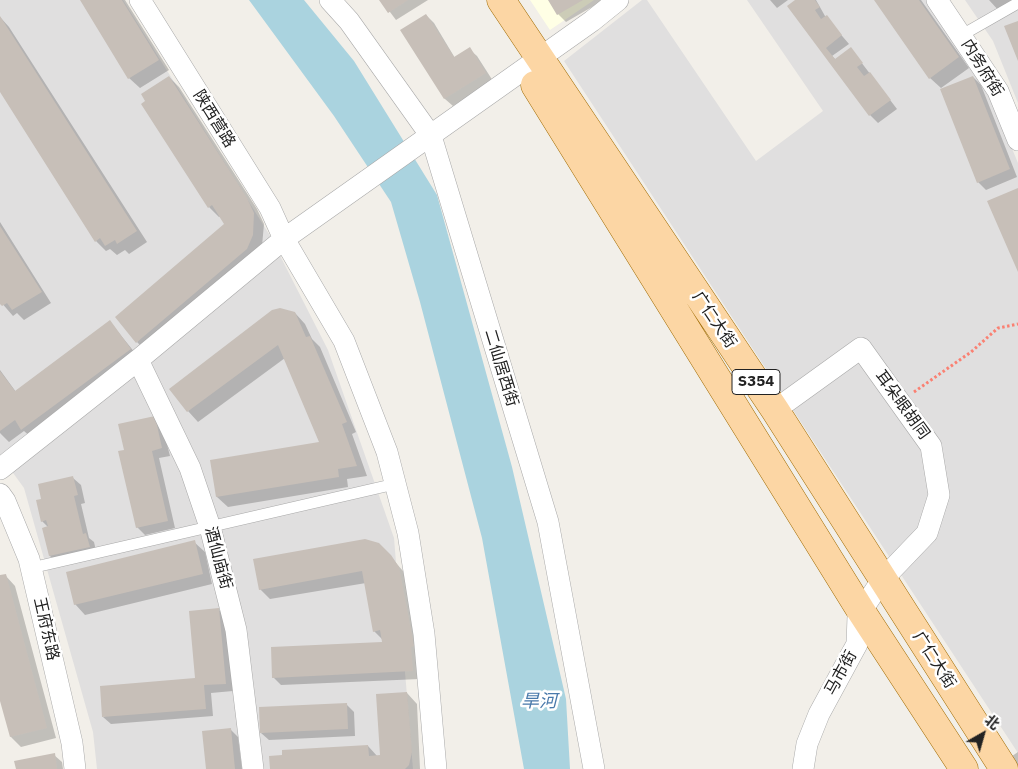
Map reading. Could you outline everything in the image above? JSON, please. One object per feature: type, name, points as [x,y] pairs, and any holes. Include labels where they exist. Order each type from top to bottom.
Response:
[{"type":"main road","name":"广仁大街","points":[[480,0],[532,64],[775,410],[1004,769]]},
{"type":"main road","name":"广仁大街","points":[[501,0],[532,64],[861,611],[964,769]]},
{"type":"street","name":"陕西营路","points":[[140,0],[270,208],[284,239],[344,341],[387,452],[408,533],[424,634],[436,769]]},
{"type":"street","name":"二仙居西街","points":[[330,0],[349,21],[423,141],[548,522],[594,769]]},
{"type":"street","points":[[0,469],[138,360],[284,239],[532,64],[618,0]]},
{"type":"street","name":"内务府街","points":[[937,0],[998,91],[1018,140]]},
{"type":"street","name":"耳朵眼胡同","points":[[775,410],[861,348],[931,446],[939,495],[927,533],[882,580]]},
{"type":"street","name":"酒仙庙街","points":[[138,360],[190,468],[210,527],[236,630],[253,769]]},
{"type":"street","name":"王府东路","points":[[0,494],[9,510],[31,568],[72,743],[75,769]]},
{"type":"street","name":"马市街","points":[[803,769],[807,744],[819,714],[857,644],[858,616],[882,580]]},
{"type":"lane","points":[[962,35],[1018,3]]},
{"type":"lane","points":[[31,568],[395,484]]},
{"type":"path","points":[[900,402],[971,352],[998,328],[1018,324]]},
{"type":"shaded area","points":[[0,0],[123,0],[269,234],[328,350],[394,538],[413,769],[97,769],[93,732],[24,488],[0,455]]},
{"type":"shaded area","points":[[530,0],[594,0],[550,30]]},
{"type":"shaded area","points":[[642,0],[647,0],[756,161],[823,111],[747,0],[931,0],[980,72],[1018,163],[1018,753],[564,61]]},
{"type":"shaded area","points":[[965,0],[1018,0],[1018,103],[993,41]]},
{"type":"water","name":"旱河","points":[[249,0],[304,0],[354,61],[437,195],[512,467],[566,699],[570,769],[524,769],[482,538],[420,302],[391,202],[334,116]]},
{"type":"building","points":[[80,0],[122,0],[159,60],[128,79]]},
{"type":"building","points":[[379,0],[408,0],[388,13]]},
{"type":"building","points":[[548,0],[583,0],[557,15]]},
{"type":"building","points":[[795,0],[815,0],[820,7],[815,10],[821,19],[827,15],[842,35],[826,48],[835,59],[851,47],[863,63],[857,67],[864,76],[870,72],[891,100],[869,116],[787,6]]},
{"type":"building","points":[[874,0],[919,0],[959,57],[929,79]]},
{"type":"building","points":[[426,14],[454,57],[470,47],[486,73],[444,99],[400,30]]},
{"type":"building","points":[[0,16],[137,231],[117,244],[115,240],[105,246],[100,238],[95,242],[0,92]]},
{"type":"building","points":[[1018,21],[1018,61],[1004,26]]},
{"type":"building","points":[[169,76],[247,198],[254,213],[253,235],[247,249],[136,343],[115,317],[224,224],[212,205],[208,208],[141,104],[145,101],[141,94]]},
{"type":"building","points":[[973,76],[1010,169],[977,183],[940,89]]},
{"type":"building","points":[[1018,188],[1018,272],[987,201]]},
{"type":"building","points":[[0,226],[42,292],[12,310],[7,303],[2,306],[0,304]]},
{"type":"building","points":[[280,308],[295,312],[306,337],[310,336],[347,422],[342,424],[357,466],[338,469],[339,477],[216,497],[210,460],[319,442],[278,345],[187,412],[169,389],[272,310]]},
{"type":"building","points":[[110,320],[131,349],[21,430],[15,420],[0,431],[0,371],[15,391]]},
{"type":"building","points":[[155,416],[162,448],[152,451],[168,521],[136,528],[118,451],[124,450],[118,424]]},
{"type":"building","points":[[73,476],[78,495],[74,496],[83,534],[86,533],[90,547],[49,556],[42,528],[48,526],[46,520],[41,522],[36,500],[41,499],[38,484]]},
{"type":"building","points":[[365,539],[379,543],[391,555],[399,567],[414,646],[411,647],[413,671],[272,678],[271,647],[382,642],[380,630],[373,632],[362,571],[259,590],[253,559]]},
{"type":"building","points":[[195,540],[203,574],[74,605],[66,572]]},
{"type":"building","points":[[6,574],[47,728],[10,737],[0,701],[0,575]]},
{"type":"building","points":[[219,608],[226,684],[204,685],[206,709],[102,717],[100,686],[195,678],[189,611]]},
{"type":"building","points":[[407,692],[412,752],[409,765],[405,769],[270,769],[269,756],[282,755],[282,750],[368,745],[369,756],[380,755],[376,694]]},
{"type":"building","points":[[347,703],[348,729],[260,733],[259,707]]},
{"type":"building","points":[[231,728],[235,769],[206,769],[202,731]]},
{"type":"building","points":[[55,753],[57,769],[16,769],[14,761]]}]
